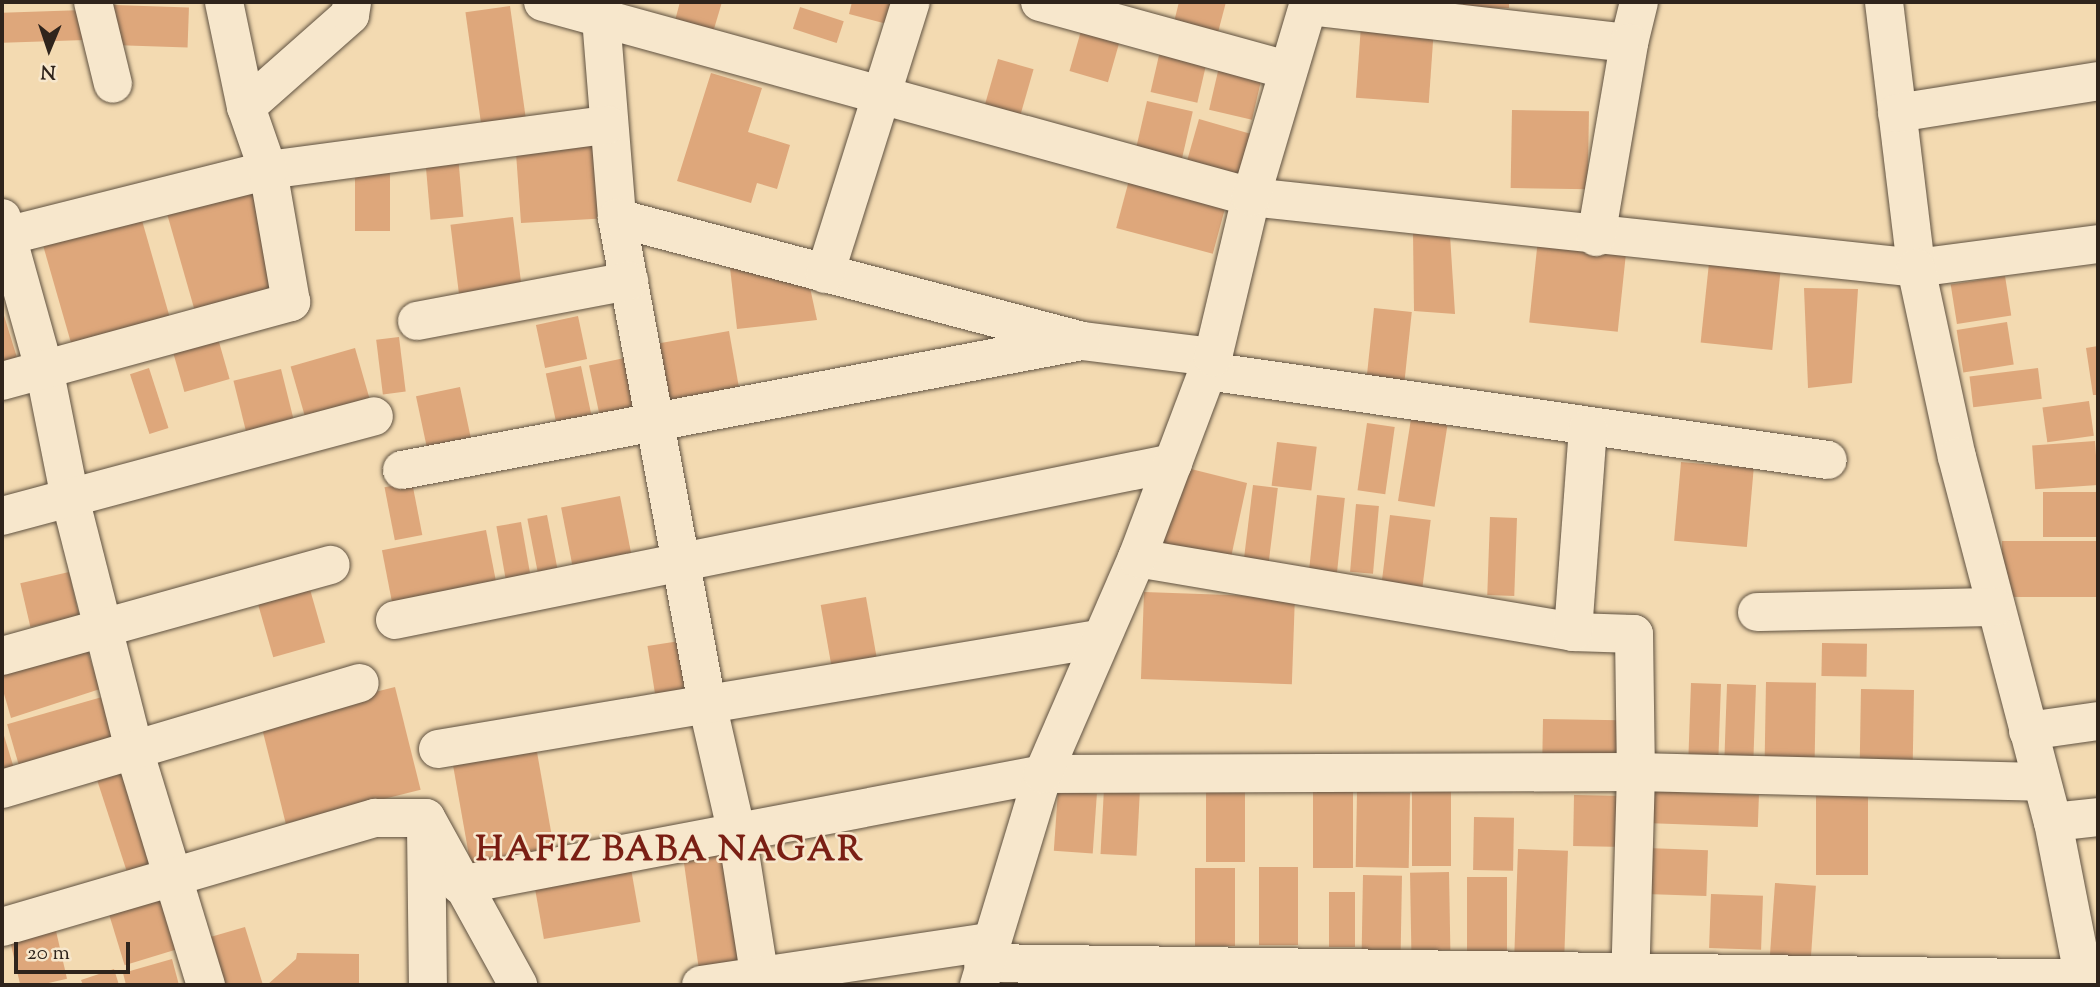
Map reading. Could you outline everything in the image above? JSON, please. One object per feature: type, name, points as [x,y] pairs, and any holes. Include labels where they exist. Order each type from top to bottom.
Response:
[{"type":"street","points":[[93,2],[113,85]]},
{"type":"street","points":[[2,381],[291,302],[268,170],[246,107],[224,2]]},
{"type":"street","points":[[246,107],[350,15],[352,2]]},
{"type":"street","points":[[543,2],[1251,197],[1596,237],[1916,268],[2098,244]]},
{"type":"street","points":[[825,274],[911,2]]},
{"type":"street","points":[[1041,2],[1287,70]]},
{"type":"street","points":[[1596,237],[1629,43],[1639,2]]},
{"type":"street","points":[[701,985],[984,963],[1630,979],[2089,982],[2053,822],[2040,782],[1995,607],[1916,268],[1884,2]]},
{"type":"street","points":[[984,963],[1043,774],[1098,639],[1137,558],[1210,364],[1251,197],[1308,4],[1629,43]]},
{"type":"street","points":[[601,18],[607,125],[617,218],[707,703],[737,834],[760,981]]},
{"type":"street","points":[[1897,113],[2098,81]]},
{"type":"street","points":[[206,985],[171,878],[134,750],[70,498],[44,368],[3,230],[268,170],[607,125]]},
{"type":"street","points":[[617,218],[1082,341],[1588,429],[1828,460]]},
{"type":"street","points":[[417,321],[629,281]]},
{"type":"street","points":[[402,470],[1082,341]]},
{"type":"street","points":[[2,516],[374,416]]},
{"type":"street","points":[[1573,632],[1588,429]]},
{"type":"street","points":[[395,620],[1173,464]]},
{"type":"street","points":[[1137,558],[1573,632],[1634,634],[1636,772],[1630,979]]},
{"type":"street","points":[[2,656],[331,565]]},
{"type":"street","points":[[1757,612],[1995,607]]},
{"type":"street","points":[[438,748],[1098,639]]},
{"type":"street","points":[[2,789],[360,683]]},
{"type":"street","points":[[2028,731],[2098,721]]},
{"type":"street","points":[[460,885],[1043,774],[1636,772],[2040,782]]},
{"type":"street","points":[[2053,822],[2098,817]]},
{"type":"street","points":[[2,927],[375,818],[426,818]]},
{"type":"street","points":[[426,818],[460,885],[518,985]]},
{"type":"street","points":[[426,818],[428,985]]},
{"type":"building","points":[[680,2],[722,2],[711,39],[673,28]]},
{"type":"building","points":[[852,2],[893,2],[887,24],[849,14]]},
{"type":"building","points":[[1179,2],[1226,2],[1216,40],[1172,30]]},
{"type":"building","points":[[1463,2],[1509,2],[1509,8],[1463,8]]},
{"type":"building","points":[[114,5],[189,8],[188,48],[113,45]]},
{"type":"building","points":[[510,6],[526,121],[482,127],[465,12]]},
{"type":"building","points":[[800,7],[844,21],[837,43],[793,29]]},
{"type":"building","points":[[84,10],[85,40],[3,43],[2,13]]},
{"type":"building","points":[[1083,24],[1121,35],[1108,82],[1069,71]]},
{"type":"building","points":[[1361,25],[1434,30],[1429,103],[1356,98]]},
{"type":"building","points":[[1160,51],[1207,62],[1197,103],[1151,92]]},
{"type":"building","points":[[998,59],[1034,69],[1019,121],[983,111]]},
{"type":"building","points":[[1219,67],[1262,77],[1252,120],[1209,110]]},
{"type":"building","points":[[711,73],[762,88],[748,132],[790,145],[777,189],[757,183],[751,203],[677,181]]},
{"type":"building","points":[[1147,101],[1193,112],[1180,166],[1134,156]]},
{"type":"building","points":[[1512,110],[1589,111],[1588,189],[1511,188]]},
{"type":"building","points":[[1199,119],[1253,134],[1238,186],[1184,171]]},
{"type":"building","points":[[598,143],[610,218],[521,223],[516,153]]},
{"type":"building","points":[[458,155],[463,217],[431,220],[425,158]]},
{"type":"building","points":[[1132,169],[1229,195],[1213,254],[1116,228]]},
{"type":"building","points":[[355,173],[390,173],[390,231],[355,231]]},
{"type":"building","points":[[254,187],[282,285],[195,310],[167,212]]},
{"type":"building","points":[[139,210],[172,323],[73,352],[41,238]]},
{"type":"building","points":[[513,217],[523,294],[460,302],[450,225]]},
{"type":"building","points":[[1413,233],[1450,235],[1455,314],[1414,311]]},
{"type":"building","points":[[1538,239],[1627,248],[1618,332],[1529,323]]},
{"type":"building","points":[[729,259],[809,283],[817,320],[737,329]]},
{"type":"building","points":[[1709,263],[1781,271],[1772,350],[1701,343]]},
{"type":"building","points":[[2005,276],[2011,316],[1957,324],[1951,285]]},
{"type":"building","points":[[1804,288],[1858,289],[1852,383],[1808,388]]},
{"type":"building","points":[[1374,308],[1412,312],[1403,392],[1366,388]]},
{"type":"building","points":[[2,309],[18,361],[2,366]]},
{"type":"building","points":[[578,316],[587,359],[545,368],[536,325]]},
{"type":"building","points":[[2007,322],[2014,364],[1963,372],[1957,330]]},
{"type":"building","points":[[215,328],[230,379],[184,392],[170,341]]},
{"type":"building","points":[[729,331],[740,393],[669,406],[658,344]]},
{"type":"building","points":[[399,337],[406,392],[383,394],[376,340]]},
{"type":"building","points":[[2098,346],[2098,395],[2093,395],[2086,348]]},
{"type":"building","points":[[355,348],[370,401],[306,419],[291,366]]},
{"type":"building","points":[[634,356],[646,412],[601,421],[589,366]]},
{"type":"building","points":[[581,366],[594,426],[558,433],[546,373]]},
{"type":"building","points":[[149,368],[168,428],[149,434],[130,374]]},
{"type":"building","points":[[2038,368],[2042,399],[1973,407],[1970,376]]},
{"type":"building","points":[[281,369],[295,423],[247,435],[233,381]]},
{"type":"building","points":[[460,387],[473,448],[429,457],[416,396]]},
{"type":"building","points":[[2089,401],[2094,436],[2047,442],[2042,408]]},
{"type":"building","points":[[1411,419],[1448,425],[1435,507],[1398,501]]},
{"type":"building","points":[[1367,423],[1395,427],[1385,494],[1358,490]]},
{"type":"building","points":[[2095,441],[2098,485],[2035,489],[2032,445]]},
{"type":"building","points":[[1277,442],[1317,447],[1311,491],[1272,486]]},
{"type":"building","points":[[1681,462],[1754,468],[1747,547],[1674,541]]},
{"type":"building","points":[[1191,469],[1247,483],[1230,562],[1159,547]]},
{"type":"building","points":[[412,482],[422,535],[395,540],[385,487]]},
{"type":"building","points":[[1253,485],[1278,488],[1268,569],[1243,566]]},
{"type":"building","points":[[2043,492],[2098,492],[2098,537],[2043,537]]},
{"type":"building","points":[[1317,495],[1345,498],[1337,573],[1309,570]]},
{"type":"building","points":[[620,496],[632,557],[573,568],[561,507]]},
{"type":"building","points":[[1356,504],[1379,506],[1373,574],[1350,572]]},
{"type":"building","points":[[547,515],[558,572],[538,576],[527,519]]},
{"type":"building","points":[[1390,515],[1431,520],[1423,586],[1382,582]]},
{"type":"building","points":[[1490,517],[1517,518],[1514,596],[1487,595]]},
{"type":"building","points":[[521,522],[531,579],[506,583],[496,526]]},
{"type":"building","points":[[486,530],[497,588],[393,608],[382,550]]},
{"type":"building","points":[[2002,541],[2098,541],[2098,597],[2002,597]]},
{"type":"building","points":[[69,572],[79,616],[30,627],[20,583]]},
{"type":"building","points":[[307,579],[325,642],[273,657],[255,594]]},
{"type":"building","points":[[1144,592],[1295,597],[1292,684],[1141,679]]},
{"type":"building","points":[[866,597],[878,664],[833,672],[821,605]]},
{"type":"building","points":[[83,637],[100,689],[11,718],[2,687],[2,663]]},
{"type":"building","points":[[686,640],[694,693],[656,699],[647,646]]},
{"type":"building","points":[[1822,643],[1867,644],[1866,677],[1821,676]]},
{"type":"building","points":[[1766,682],[1816,683],[1815,766],[1765,765]]},
{"type":"building","points":[[1691,683],[1721,684],[1718,763],[1688,762]]},
{"type":"building","points":[[1727,684],[1756,685],[1753,766],[1724,765]]},
{"type":"building","points":[[395,687],[421,790],[286,823],[260,721]]},
{"type":"building","points":[[1861,689],[1914,690],[1913,766],[1860,765]]},
{"type":"building","points":[[109,695],[123,745],[21,774],[7,724]]},
{"type":"building","points":[[1543,719],[1620,720],[1619,758],[1542,757]]},
{"type":"building","points":[[2,729],[16,775],[2,779]]},
{"type":"building","points":[[534,735],[556,859],[472,874],[450,750]]},
{"type":"building","points":[[122,766],[157,873],[130,881],[95,775]]},
{"type":"building","points":[[1206,784],[1245,784],[1245,862],[1206,862]]},
{"type":"building","points":[[1104,788],[1140,790],[1136,856],[1101,854]]},
{"type":"building","points":[[1412,788],[1451,788],[1451,866],[1412,866]]},
{"type":"building","points":[[1313,789],[1353,789],[1353,868],[1313,868]]},
{"type":"building","points":[[1058,791],[1097,794],[1093,854],[1054,851]]},
{"type":"building","points":[[1646,791],[1759,795],[1758,827],[1645,823]]},
{"type":"building","points":[[1357,792],[1410,793],[1409,868],[1356,867]]},
{"type":"building","points":[[1816,793],[1868,793],[1868,875],[1816,875]]},
{"type":"building","points":[[1574,795],[1626,796],[1625,847],[1573,846]]},
{"type":"building","points":[[1474,817],[1514,818],[1513,871],[1473,870]]},
{"type":"building","points":[[1647,848],[1708,850],[1706,896],[1645,894]]},
{"type":"building","points":[[1518,849],[1568,851],[1564,956],[1514,954]]},
{"type":"building","points":[[728,853],[744,970],[700,976],[683,859]]},
{"type":"building","points":[[630,863],[640,922],[544,939],[533,880]]},
{"type":"building","points":[[1259,867],[1298,867],[1298,945],[1259,945]]},
{"type":"building","points":[[1195,868],[1235,868],[1235,946],[1195,946]]},
{"type":"building","points":[[1449,872],[1450,950],[1411,951],[1410,873]]},
{"type":"building","points":[[1363,875],[1402,876],[1401,955],[1362,954]]},
{"type":"building","points":[[1467,877],[1507,877],[1507,955],[1467,955]]},
{"type":"building","points":[[1775,883],[1816,886],[1811,959],[1770,956]]},
{"type":"building","points":[[1329,892],[1355,892],[1355,947],[1329,947]]},
{"type":"building","points":[[159,893],[176,949],[125,965],[107,909]]},
{"type":"building","points":[[1711,894],[1763,896],[1761,950],[1709,948]]},
{"type":"building","points":[[245,927],[263,985],[214,985],[200,940]]},
{"type":"building","points":[[56,931],[67,979],[40,985],[20,985],[10,942]]},
{"type":"building","points":[[297,953],[359,954],[359,985],[267,985],[296,959]]},
{"type":"building","points":[[172,959],[179,985],[126,985],[123,973]]},
{"type":"building","points":[[114,969],[119,985],[83,985],[81,980]]},
{"type":"district","name":"HAFIZ BABA NAGAR","points":[[670,852]]}]
